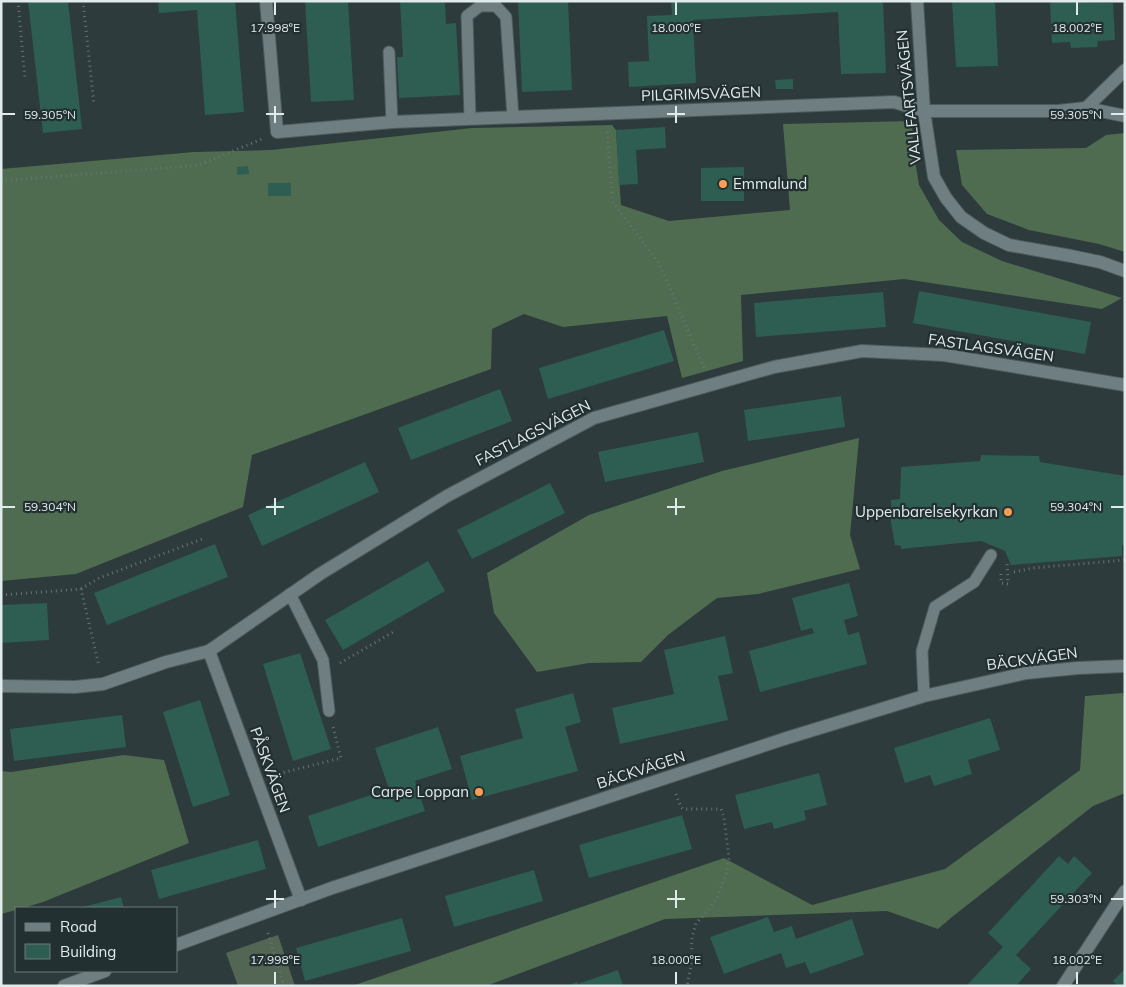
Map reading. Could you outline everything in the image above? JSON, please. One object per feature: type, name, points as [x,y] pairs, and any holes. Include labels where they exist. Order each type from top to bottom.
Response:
[{"type":"street","points":[[266,1],[277,132]]},
{"type":"street","name":"VALLFARTSVÄGEN","points":[[917,1],[924,111],[934,177],[960,217],[984,233],[1009,245],[1081,258],[1125,271]]},
{"type":"street","points":[[1086,108],[1125,70]]},
{"type":"street","name":"PILGRIMSVÄGEN","points":[[277,132],[392,122],[470,118],[894,102],[924,111],[1058,111],[1086,108],[1125,116]]},
{"type":"street","name":"FASTLAGSVÄGEN","points":[[1,686],[75,688],[103,684],[166,662],[208,651],[320,574],[447,496],[594,418],[774,367],[862,351],[944,355],[1125,385]]},
{"type":"street","name":"PÅSKVÄGEN","points":[[208,651],[301,900]]},
{"type":"street","name":"BÄCKVÄGEN","points":[[178,943],[332,888],[787,738],[924,696],[1026,673],[1125,666]]},
{"type":"street","points":[[1063,986],[1125,891]]},
{"type":"street","points":[[64,986],[102,972]]},
{"type":"lane","points":[[470,118],[467,16],[480,6],[496,6],[506,17],[513,117]]},
{"type":"lane","points":[[389,52],[392,122]]},
{"type":"lane","points":[[924,696],[922,651],[936,607],[974,582],[991,555]]},
{"type":"lane","points":[[290,594],[323,660],[329,711]]},
{"type":"path","points":[[18,1],[25,79]]},
{"type":"path","points":[[83,1],[94,105]]},
{"type":"path","points":[[607,128],[613,203],[660,263],[711,384]]},
{"type":"path","points":[[1,182],[199,165],[277,132]]},
{"type":"path","points":[[1,596],[81,589],[99,578],[204,538]]},
{"type":"path","points":[[1014,572],[1033,568],[1125,560]]},
{"type":"path","points":[[81,589],[103,684]]},
{"type":"path","points":[[324,672],[395,631]]},
{"type":"path","points":[[256,780],[340,758],[329,711]]},
{"type":"path","points":[[672,776],[680,807],[683,809],[721,809],[724,817],[730,858],[717,898],[696,923],[692,938],[691,966],[687,986]]},
{"type":"path","points":[[268,933],[284,986]]},
{"type":"green space","points":[[912,121],[913,148],[919,185],[939,220],[962,242],[1002,261],[1122,298],[1102,309],[904,279],[741,295],[743,361],[682,378],[667,316],[563,327],[524,314],[492,329],[491,369],[252,455],[243,507],[76,574],[1,581],[1,169],[194,152],[271,150],[472,128],[612,125],[616,130],[621,205],[669,221],[790,210],[783,124]]},
{"type":"green space","points":[[1125,133],[1125,252],[1099,244],[1029,230],[987,214],[962,185],[956,150],[1086,148],[1106,135]]},
{"type":"green space","points":[[859,438],[850,535],[860,569],[758,594],[717,598],[668,635],[641,662],[589,663],[537,672],[494,613],[487,573],[589,515],[722,471]]},
{"type":"green space","points":[[1123,693],[1125,703],[1125,793],[1093,806],[938,929],[887,911],[665,919],[486,986],[352,986],[724,858],[812,905],[945,869],[1080,770],[1085,696]]},
{"type":"green space","points":[[124,755],[164,760],[189,843],[43,902],[26,907],[15,907],[15,910],[1,914],[1,771],[11,772]]},
{"type":"green space","points":[[278,935],[295,986],[238,986],[226,953]]},
{"type":"building","points":[[28,1],[68,1],[82,129],[43,133]]},
{"type":"building","points":[[158,1],[235,1],[244,112],[205,115],[197,10],[159,13]]},
{"type":"building","points":[[305,1],[348,1],[354,100],[311,102]]},
{"type":"building","points":[[400,1],[445,1],[446,24],[456,23],[460,95],[399,98],[397,57],[403,57]]},
{"type":"building","points":[[518,1],[568,1],[572,90],[522,92]]},
{"type":"building","points":[[671,1],[883,1],[886,73],[841,74],[838,12],[693,20],[696,83],[629,87],[628,62],[649,61],[647,16],[672,15]]},
{"type":"building","points":[[952,1],[995,1],[998,66],[956,67]]},
{"type":"building","points":[[1055,1],[1113,3],[1115,40],[1098,41],[1097,47],[1071,48],[1070,42],[1052,43],[1050,3]]},
{"type":"building","points":[[793,79],[793,89],[776,89],[775,80]]},
{"type":"building","points":[[665,127],[666,148],[636,150],[638,184],[619,185],[616,130]]},
{"type":"building","points":[[248,166],[249,174],[237,175],[237,167]]},
{"type":"building","name":"Emmalund","points":[[744,167],[744,201],[701,201],[701,168]]},
{"type":"building","points":[[268,183],[291,183],[291,196],[268,196]]},
{"type":"building","points":[[919,291],[1091,322],[1085,354],[913,323]]},
{"type":"building","points":[[883,292],[886,327],[756,337],[754,303]]},
{"type":"building","points":[[664,330],[674,361],[548,399],[539,368]]},
{"type":"building","points":[[500,389],[512,421],[411,460],[398,428]]},
{"type":"building","points":[[841,396],[845,427],[748,441],[744,410]]},
{"type":"building","points":[[698,432],[704,462],[605,482],[598,452]]},
{"type":"building","name":"Uppenbarelsekyrkan","points":[[981,455],[1039,456],[1040,462],[1125,476],[1125,545],[1122,545],[1122,556],[1011,565],[1005,551],[981,541],[901,549],[901,546],[895,545],[891,523],[891,500],[900,499],[901,467],[980,461]]},
{"type":"building","points":[[365,462],[379,492],[262,546],[248,515]]},
{"type":"building","points":[[550,483],[565,513],[472,559],[457,530]]},
{"type":"building","points":[[215,544],[228,577],[107,625],[94,593]]},
{"type":"building","points":[[428,561],[445,591],[343,650],[325,620]]},
{"type":"building","points":[[849,583],[858,616],[844,620],[848,635],[859,632],[867,664],[760,692],[749,651],[814,633],[812,628],[801,631],[792,598]]},
{"type":"building","points":[[47,603],[49,640],[1,643],[1,605]]},
{"type":"building","points":[[725,636],[733,673],[718,676],[728,720],[620,744],[612,708],[674,694],[664,650]]},
{"type":"building","points":[[300,653],[331,749],[293,761],[263,664]]},
{"type":"building","points":[[573,693],[581,722],[565,727],[578,771],[472,800],[460,756],[523,738],[515,709]]},
{"type":"building","points":[[200,700],[230,795],[193,807],[163,712]]},
{"type":"building","points":[[122,715],[126,747],[14,761],[10,729]]},
{"type":"building","points":[[990,718],[1000,750],[968,760],[972,774],[934,786],[930,775],[905,783],[894,748]]},
{"type":"building","points":[[438,727],[452,769],[415,781],[425,811],[318,847],[308,816],[389,789],[375,748]]},
{"type":"building","points":[[819,773],[827,805],[804,811],[806,820],[774,829],[772,822],[744,829],[735,795]]},
{"type":"building","points":[[682,815],[692,849],[589,878],[579,845]]},
{"type":"building","points":[[258,840],[266,869],[159,899],[151,870]]},
{"type":"building","points":[[1059,856],[1068,864],[1074,856],[1092,873],[1016,955],[1031,969],[1016,986],[966,986],[1003,947],[988,933]]},
{"type":"building","points":[[534,870],[543,901],[454,927],[445,896]]},
{"type":"building","points":[[121,897],[124,907],[83,907]]},
{"type":"building","points":[[768,917],[774,932],[792,926],[796,939],[852,919],[864,955],[810,974],[805,962],[786,968],[781,953],[724,974],[710,937]]},
{"type":"building","points":[[402,918],[411,951],[305,981],[296,948]]},
{"type":"building","points":[[1125,969],[1125,986],[1118,986],[1113,981]]},
{"type":"building","points":[[618,970],[623,986],[566,986],[577,982],[578,984]]},
{"type":"place","name":"Emmalund","points":[[723,184]]},
{"type":"place","name":"Uppenbarelsekyrkan","points":[[1008,512]]},
{"type":"place","name":"Carpe Loppan","points":[[479,792]]}]
